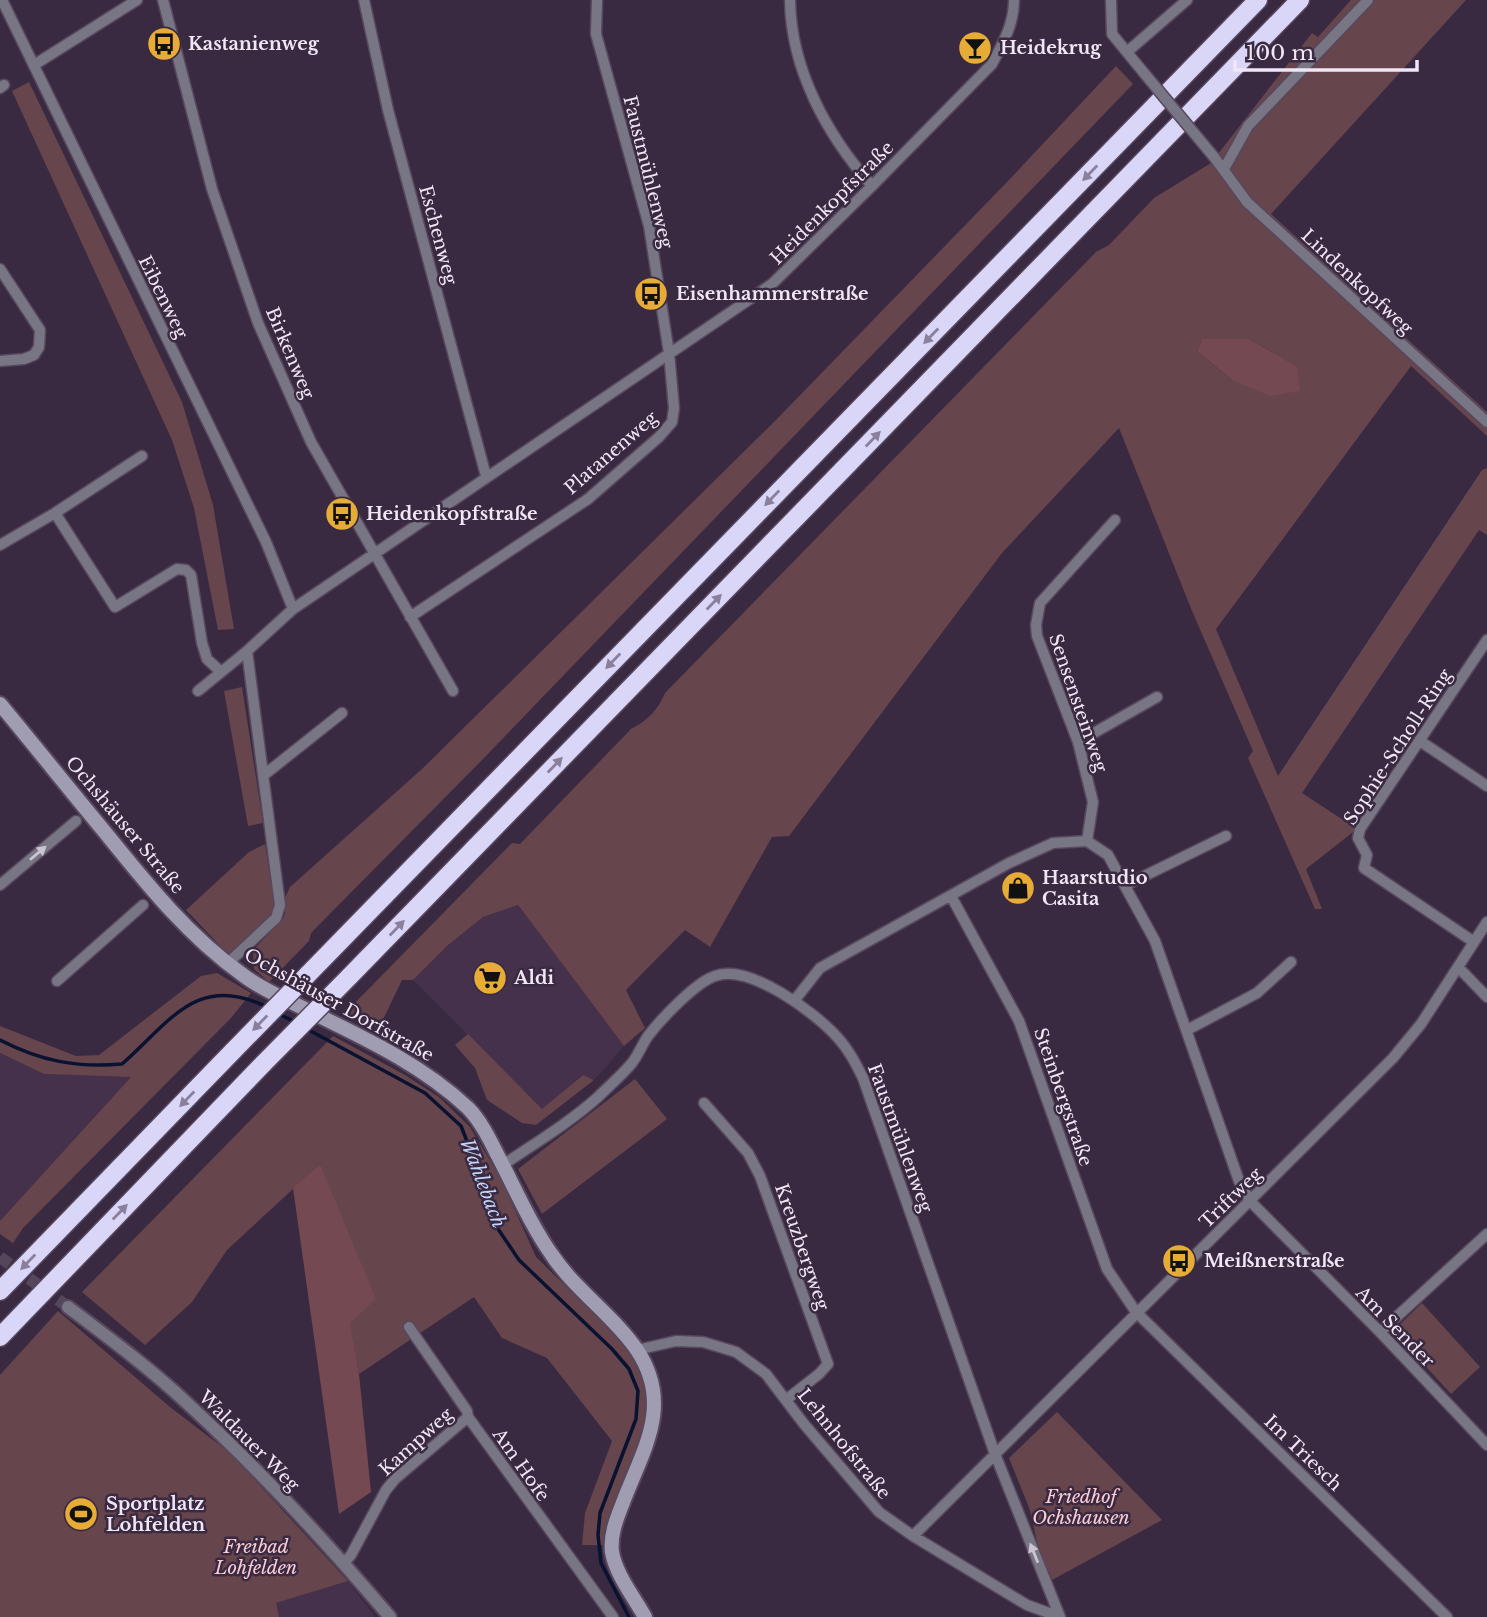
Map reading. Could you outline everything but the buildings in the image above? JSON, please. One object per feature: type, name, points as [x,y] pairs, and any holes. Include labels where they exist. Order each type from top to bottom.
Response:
[{"type":"highway","points":[[0,1291],[1258,0]]},
{"type":"highway","points":[[0,1337],[1300,0]]},
{"type":"main road","name":"Ochshäuser Straße","points":[[0,704],[183,924],[228,964]]},
{"type":"main road","name":"Ochshäuser Dorfstraße","points":[[228,964],[254,982],[362,1036],[410,1064],[471,1111],[553,1257],[637,1350],[652,1381],[656,1399],[654,1416],[646,1448],[615,1520],[612,1553],[617,1568],[645,1617]]},
{"type":"street","name":"Eibenweg","points":[[2,0],[265,542],[293,609]]},
{"type":"street","points":[[34,65],[137,0]]},
{"type":"street","name":"Birkenweg","points":[[163,0],[212,189],[258,323],[312,442],[453,691]]},
{"type":"street","name":"Eschenweg","points":[[364,0],[388,110],[486,476]]},
{"type":"street","name":"Faustmühlenweg","points":[[597,0],[596,34],[649,226],[668,352]]},
{"type":"street","points":[[790,0],[790,19],[803,76],[828,127],[848,158],[872,186]]},
{"type":"street","name":"Heidenkopfstraße","points":[[198,691],[247,652],[293,609],[668,352],[772,284],[992,64],[1005,40],[1014,13],[1014,0]]},
{"type":"street","name":"Lindenkopfweg","points":[[1111,0],[1112,34],[1224,169],[1247,202],[1487,422]]},
{"type":"street","points":[[1127,52],[1186,0]]},
{"type":"street","points":[[1224,169],[1248,126],[1368,0]]},
{"type":"street","points":[[0,269],[40,330],[34,355],[24,359],[0,361]]},
{"type":"street","name":"Platanenweg","points":[[410,617],[588,499],[659,437],[672,422],[674,408],[668,352]]},
{"type":"street","points":[[1,545],[142,456]]},
{"type":"street","points":[[55,513],[115,607],[177,569],[186,569],[191,575],[207,659],[221,672]]},
{"type":"street","name":"Sensensteinweg","points":[[1087,841],[1093,802],[1079,742],[1037,636],[1036,625],[1040,603],[1115,520]]},
{"type":"street","name":"Sophie-Scholl-Ring","points":[[1474,942],[1364,868],[1367,855],[1358,833],[1487,640]]},
{"type":"street","points":[[228,964],[276,918],[280,905],[247,652]]},
{"type":"street","points":[[1079,742],[1157,697]]},
{"type":"street","points":[[264,775],[342,713]]},
{"type":"street","points":[[1420,741],[1487,786]]},
{"type":"street","points":[[0,885],[76,821]]},
{"type":"street","points":[[1126,885],[1226,836]]},
{"type":"street","points":[[794,1001],[820,968],[1009,863],[1053,843],[1087,841],[1108,855],[1155,941],[1239,1181],[1250,1201]]},
{"type":"street","name":"Steinbergstraße","points":[[951,896],[1019,1021],[1107,1269],[1136,1312]]},
{"type":"street","points":[[57,981],[144,905]]},
{"type":"street","name":"Triftweg","points":[[913,1536],[1393,1058],[1421,1024],[1487,922]]},
{"type":"street","points":[[1187,1030],[1258,993],[1291,962]]},
{"type":"street","points":[[1458,967],[1487,998]]},
{"type":"street","name":"Faustmühlenweg","points":[[503,1166],[597,1098],[632,1062],[661,1021],[688,994],[715,975],[739,974],[794,1001],[838,1037],[854,1059],[863,1078],[995,1454],[1060,1617]]},
{"type":"street","name":"Kreuzbergweg","points":[[704,1104],[748,1153],[760,1176],[828,1364],[787,1399]]},
{"type":"street","name":"Am Sender","points":[[1250,1201],[1380,1332],[1487,1446]]},
{"type":"street","points":[[1380,1332],[1487,1234]]},
{"type":"street","name":"Waldauer Weg","points":[[68,1307],[187,1403],[238,1452],[344,1563],[390,1617]]},
{"type":"street","name":"Im Triesch","points":[[1136,1312],[1447,1617]]},
{"type":"street","name":"Am Hofe","points":[[409,1327],[467,1411],[468,1418],[613,1617]]},
{"type":"street","name":"Lehnhofstraße","points":[[637,1350],[676,1341],[703,1342],[736,1352],[766,1374],[804,1424],[879,1512],[913,1536],[1027,1605],[1060,1617]]},
{"type":"street","name":"Kampweg","points":[[344,1563],[352,1555],[386,1490],[395,1479],[468,1418]]},
{"type":"shaded area","points":[[1202,339],[1249,339],[1297,366],[1300,391],[1270,396],[1232,380],[1197,351]]},
{"type":"shaded area","points":[[518,905],[624,1046],[594,1080],[582,1075],[543,1110],[413,980],[446,946],[483,917]]},
{"type":"shaded area","points":[[0,1053],[44,1074],[131,1077],[0,1221]]},
{"type":"shaded area","points":[[320,1164],[376,1299],[350,1323],[359,1374],[371,1492],[339,1514],[293,1188]]},
{"type":"shaded area","points":[[348,1581],[375,1617],[279,1617],[275,1603]]},
{"type":"green space","points":[[1351,0],[1466,0],[1271,214],[1487,412],[1487,436],[1411,366],[1216,629],[1278,776],[1482,470],[1487,468],[1487,535],[1479,530],[1302,793],[1357,829],[1306,869],[1322,909],[1315,909],[1248,758],[1253,751],[1192,611],[1119,428],[1002,553],[789,836],[772,837],[710,947],[685,930],[626,990],[645,1028],[624,1046],[518,905],[483,917],[448,945],[413,980],[402,980],[379,1028],[343,1015],[512,843],[520,844],[631,729],[651,714],[665,693],[1096,252],[1109,245],[1154,198],[1211,163],[1312,33],[1318,37]],"holes":[[[1202,339],[1249,339],[1297,366],[1232,380],[1197,351]]]},
{"type":"green space","points":[[1116,66],[1133,84],[485,757],[311,933],[309,941],[269,982],[254,969],[253,950],[283,919],[284,900],[290,887],[422,769],[775,421]]},
{"type":"green space","points":[[29,82],[182,402],[213,505],[234,629],[218,630],[194,508],[172,440],[12,91]]},
{"type":"green space","points":[[242,687],[263,823],[248,826],[224,691]]},
{"type":"green space","points":[[265,844],[275,905],[272,916],[229,955],[186,910],[249,852]]},
{"type":"green space","points":[[217,973],[251,993],[231,1018],[23,1228],[13,1243],[0,1234],[0,1221],[131,1077],[44,1074],[0,1053],[0,1026],[76,1056],[99,1055],[201,976]]},
{"type":"green space","points":[[468,1034],[542,1109],[583,1075],[594,1080],[536,1125],[522,1123],[487,1100],[475,1068],[455,1045]]},
{"type":"green space","points":[[333,1036],[405,1075],[439,1097],[470,1127],[502,1181],[536,1257],[630,1352],[646,1379],[647,1431],[610,1517],[604,1545],[582,1545],[585,1513],[612,1441],[547,1358],[502,1338],[474,1297],[359,1374],[320,1164],[227,1250],[192,1302],[145,1345],[82,1292]]},
{"type":"green space","points":[[635,1079],[667,1119],[542,1214],[518,1169]]},
{"type":"green space","points":[[1422,1303],[1480,1367],[1451,1394],[1393,1331]]},
{"type":"green space","name":"Freibad Lohfelden","points":[[58,1311],[170,1407],[230,1453],[348,1581],[276,1603],[279,1617],[0,1617],[0,1375]]},
{"type":"green space","name":"Friedhof Ochshausen","points":[[1057,1412],[1162,1520],[1052,1580],[1038,1547],[1030,1510],[1009,1458]]},
{"type":"waterway","name":"Wahlebach","points":[[0,1040],[44,1058],[74,1064],[122,1064],[171,1018],[204,998],[223,995],[244,998],[269,1008]]},
{"type":"waterway","name":"Wahlebach","points":[[279,1014],[297,1023]]},
{"type":"waterway","name":"Wahlebach","points":[[307,1029],[425,1093],[461,1126],[483,1182],[494,1223],[519,1260],[612,1349],[629,1369],[638,1391],[636,1419],[600,1513],[598,1535],[601,1563],[629,1617]]},
{"type":"tunnel","points":[[0,1257],[68,1307]]},
{"type":"place","name":"Kastanienweg","points":[[164,44]]},
{"type":"place","name":"Heidekrug","points":[[975,48]]},
{"type":"place","name":"Eisenhammerstraße","points":[[651,294]]},
{"type":"place","name":"Heidenkopfstraße","points":[[342,514]]},
{"type":"place","name":"Haarstudio Casita","points":[[1018,888]]},
{"type":"place","name":"Aldi","points":[[490,978]]},
{"type":"place","name":"Meißnerstraße","points":[[1179,1261]]},
{"type":"place","name":"Sportplatz Lohfelden","points":[[81,1514]]}]
